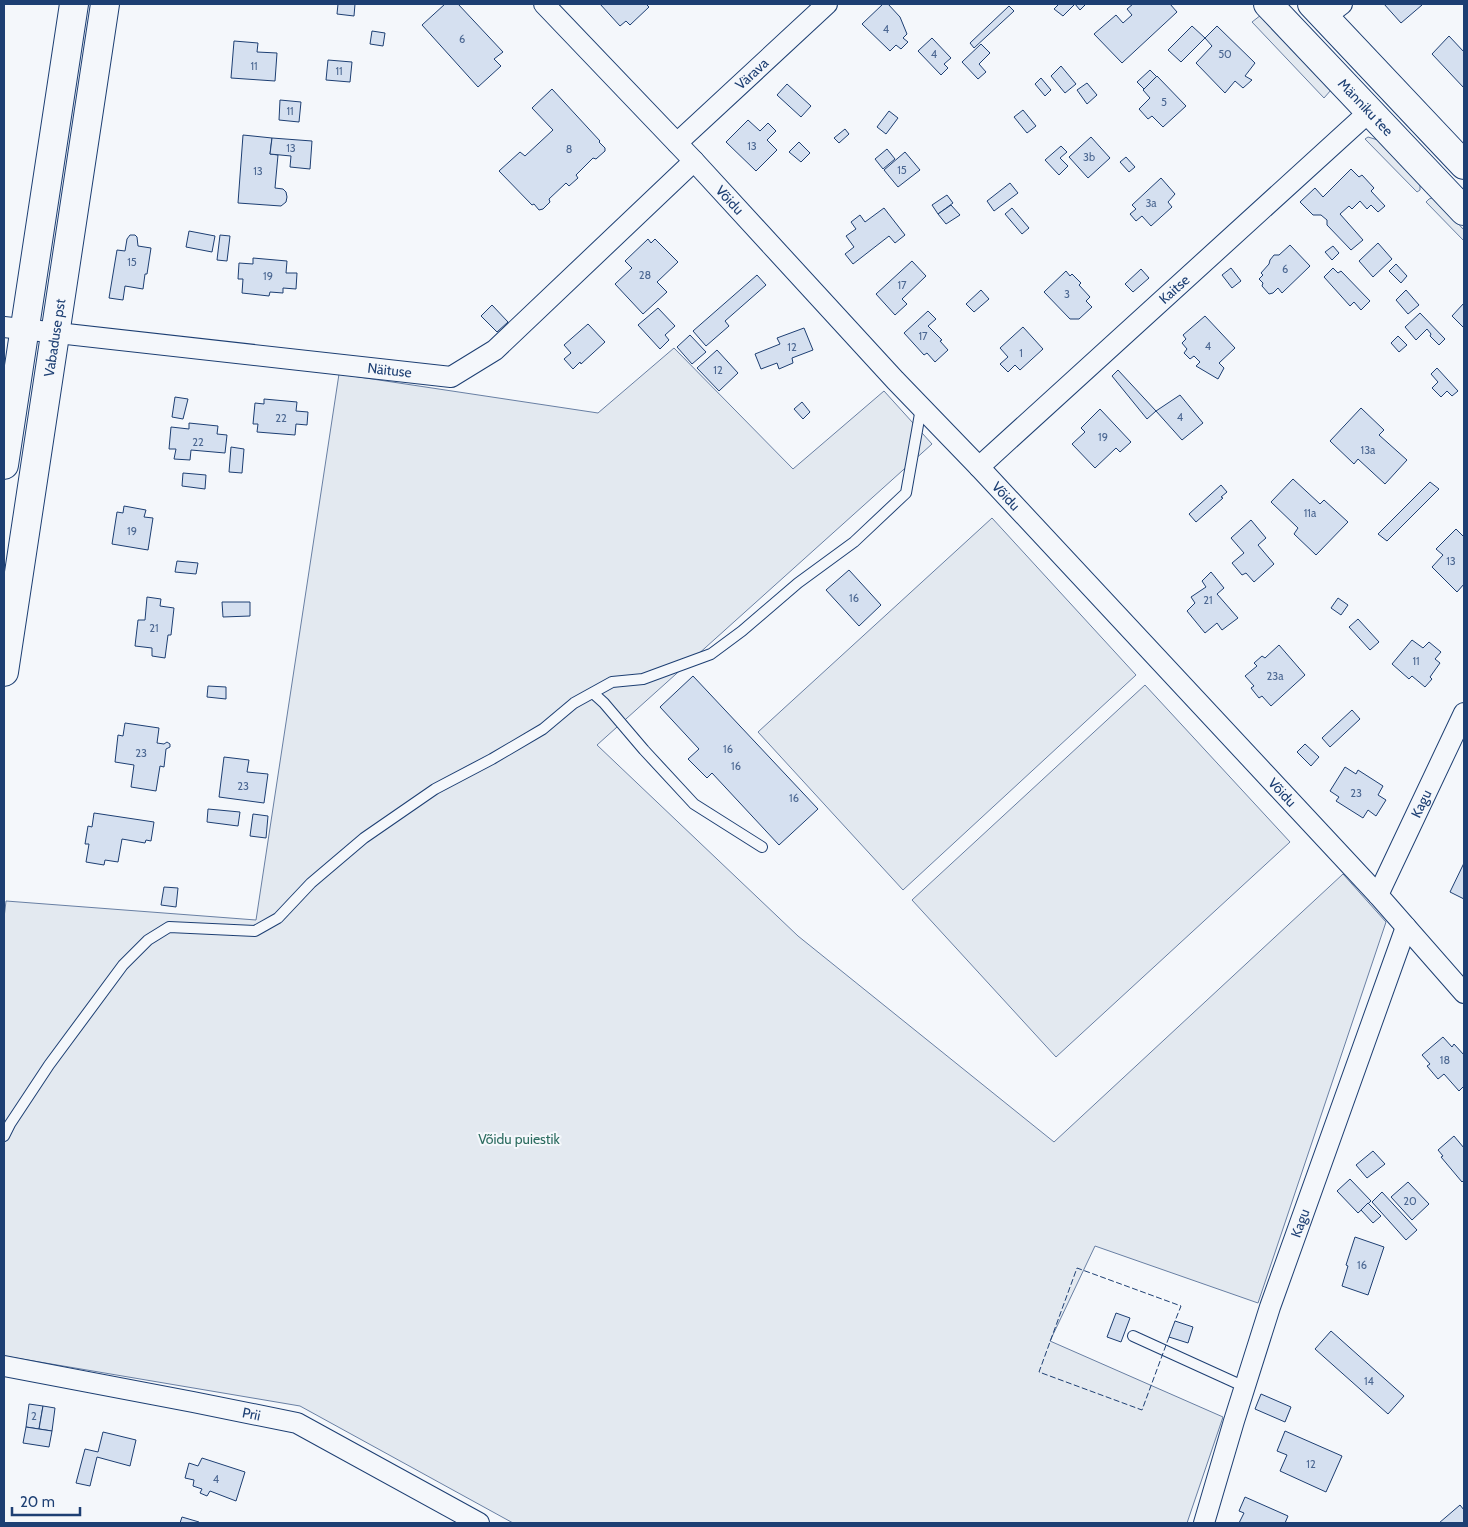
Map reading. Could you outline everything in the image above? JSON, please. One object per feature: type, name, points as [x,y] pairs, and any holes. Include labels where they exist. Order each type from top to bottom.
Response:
[{"type":"main road","points":[[4,465],[14,329],[74,4]]},
{"type":"main road","name":"Vabaduse pst","points":[[4,672],[105,4]]},
{"type":"main road","name":"Männiku tee","points":[[1268,4],[1317,20],[1382,101],[1464,211]]},
{"type":"main road","name":"Männiku tee","points":[[1382,101],[1464,165]]},
{"type":"street","name":"Võidu","points":[[544,4],[694,161],[894,380],[979,467],[1378,894],[1464,993]]},
{"type":"street","name":"Värava","points":[[677,143],[828,4]]},
{"type":"street","name":"Kaitse","points":[[979,467],[1382,101]]},
{"type":"street","name":"Näituse","points":[[14,329],[451,377],[496,350],[540,305],[694,161]]},
{"type":"street","name":"Kagu","points":[[1378,894],[1464,713]]},
{"type":"street","name":"Kagu","points":[[1204,1523],[1270,1307],[1406,926]]},
{"type":"street","name":"Prii","points":[[4,1366],[297,1423],[479,1523]]},
{"type":"lane","points":[[4,1136],[49,1065],[123,965],[148,940],[168,927],[255,931],[278,918],[312,883],[372,832],[434,789],[492,759],[543,729],[574,704],[612,682],[643,679],[711,654],[742,631],[798,583],[854,542],[906,493],[921,407]]},
{"type":"lane","points":[[593,693],[694,804],[762,847]]},
{"type":"lane","points":[[1133,1336],[1245,1387]]},
{"type":"green space","points":[[1261,15],[1331,90],[1324,98],[1252,22]]},
{"type":"green space","points":[[1368,137],[1378,140],[1383,145],[1420,184],[1420,190],[1417,192],[1365,139]]},
{"type":"green space","points":[[1432,198],[1464,230],[1464,241],[1426,202]]},
{"type":"green space","name":"Võidu puiestik","points":[[674,348],[793,469],[884,391],[932,444],[597,745],[798,936],[1054,1142],[1343,874],[1386,922],[1258,1303],[1095,1246],[1050,1341],[1223,1417],[1187,1523],[513,1523],[300,1406],[4,1356],[4,918],[6,901],[256,920],[339,374],[598,413]]},
{"type":"green space","points":[[992,518],[1136,675],[903,890],[758,732]]},
{"type":"green space","points":[[1145,685],[1290,842],[1056,1057],[912,900]]},
{"type":"building","points":[[338,4],[355,4],[354,16],[337,14]]},
{"type":"building","points":[[445,4],[458,4],[503,52],[494,59],[501,66],[478,87],[422,25]]},
{"type":"building","points":[[600,4],[646,4],[649,7],[630,25],[626,21],[620,26]]},
{"type":"building","points":[[883,4],[888,4],[900,17],[907,34],[903,38],[908,42],[901,49],[896,45],[890,51],[862,24]]},
{"type":"building","points":[[1059,4],[1075,4],[1063,16],[1054,9]]},
{"type":"building","points":[[1075,4],[1086,4],[1080,10]]},
{"type":"building","points":[[1133,4],[1170,4],[1177,12],[1122,63],[1094,34],[1116,15],[1123,23],[1132,15],[1127,9]]},
{"type":"building","points":[[1384,4],[1421,4],[1422,5],[1401,23]]},
{"type":"building","points":[[1009,6],[1014,11],[974,48],[970,43]]},
{"type":"building","points":[[1192,26],[1205,38],[1181,62],[1168,50]]},
{"type":"building","points":[[1217,26],[1255,63],[1245,76],[1252,80],[1243,88],[1235,81],[1225,93],[1196,63],[1212,46],[1205,38]]},
{"type":"building","points":[[372,31],[385,33],[383,46],[370,44]]},
{"type":"building","points":[[1449,36],[1464,52],[1464,88],[1432,54]]},
{"type":"building","points":[[932,38],[951,58],[944,64],[948,68],[941,75],[918,51]]},
{"type":"building","points":[[234,41],[258,43],[257,52],[277,53],[275,81],[231,78]]},
{"type":"building","points":[[981,44],[990,53],[979,64],[986,72],[978,79],[962,62]]},
{"type":"building","points":[[328,60],[352,62],[350,82],[326,80]]},
{"type":"building","points":[[1061,66],[1076,84],[1065,93],[1051,76]]},
{"type":"building","points":[[1150,70],[1157,77],[1144,89],[1137,82]]},
{"type":"building","points":[[1157,76],[1186,106],[1163,127],[1152,116],[1148,119],[1139,109],[1150,98],[1143,90]]},
{"type":"building","points":[[1041,78],[1051,90],[1045,96],[1035,84]]},
{"type":"building","points":[[1087,83],[1097,95],[1087,104],[1077,90]]},
{"type":"building","points":[[787,84],[811,106],[801,117],[777,95]]},
{"type":"building","points":[[552,89],[600,141],[605,151],[596,159],[593,158],[576,175],[578,178],[569,186],[566,183],[549,199],[550,202],[543,209],[539,210],[499,171],[520,152],[525,156],[553,130],[532,108]]},
{"type":"building","points":[[280,100],[301,102],[299,122],[279,120]]},
{"type":"building","points":[[1023,110],[1036,126],[1027,133],[1014,117]]},
{"type":"building","points":[[889,111],[898,118],[886,134],[877,127]]},
{"type":"building","points":[[748,120],[760,131],[768,123],[776,131],[767,140],[777,150],[756,171],[726,142]]},
{"type":"building","points":[[845,129],[849,134],[839,143],[834,138]]},
{"type":"building","points":[[243,135],[272,138],[270,154],[278,155],[275,188],[283,189],[287,197],[286,202],[281,206],[238,203]]},
{"type":"building","points":[[1091,137],[1110,158],[1088,178],[1069,157]]},
{"type":"building","points":[[272,138],[312,141],[310,169],[290,167],[291,156],[270,154]]},
{"type":"building","points":[[799,142],[810,153],[801,162],[789,152]]},
{"type":"building","points":[[1061,146],[1067,152],[1060,158],[1068,166],[1059,175],[1045,160]]},
{"type":"building","points":[[887,149],[895,159],[883,169],[875,159]]},
{"type":"building","points":[[905,152],[920,170],[898,187],[884,170]]},
{"type":"building","points":[[1126,157],[1135,167],[1129,172],[1120,162]]},
{"type":"building","points":[[1351,169],[1359,177],[1362,175],[1374,188],[1371,191],[1385,206],[1378,212],[1371,205],[1367,209],[1360,201],[1352,209],[1349,206],[1340,214],[1363,240],[1351,250],[1327,225],[1327,220],[1321,215],[1313,215],[1300,202],[1315,188],[1323,197]]},
{"type":"building","points":[[1161,178],[1175,194],[1168,202],[1172,207],[1151,226],[1142,216],[1136,221],[1130,214],[1136,209],[1132,205]]},
{"type":"building","points":[[1010,183],[1018,193],[994,211],[987,201]]},
{"type":"building","points":[[947,195],[953,203],[938,214],[932,205]]},
{"type":"building","points":[[951,205],[960,215],[946,224],[938,214]]},
{"type":"building","points":[[884,208],[905,235],[895,243],[889,236],[853,264],[845,254],[854,247],[846,236],[856,229],[851,222],[860,215],[865,222]]},
{"type":"building","points":[[1012,208],[1029,228],[1022,234],[1005,214]]},
{"type":"building","points":[[189,231],[215,236],[212,252],[186,247]]},
{"type":"building","points":[[130,235],[137,237],[138,246],[151,248],[143,289],[125,286],[123,300],[109,298],[117,250],[125,251],[127,239]]},
{"type":"building","points":[[220,235],[230,236],[227,261],[217,260]]},
{"type":"building","points":[[648,239],[651,243],[655,239],[678,262],[657,282],[667,292],[643,314],[615,284],[632,268],[625,261]]},
{"type":"building","points":[[1378,243],[1392,259],[1373,277],[1359,261]]},
{"type":"building","points":[[1290,245],[1310,266],[1282,293],[1278,288],[1269,294],[1259,279],[1263,275],[1261,273],[1274,255],[1279,255]]},
{"type":"building","points":[[1333,246],[1339,253],[1332,260],[1325,252]]},
{"type":"building","points":[[253,258],[287,261],[286,273],[297,273],[296,289],[283,288],[283,293],[270,292],[269,296],[242,293],[243,279],[238,279],[239,263],[253,264]]},
{"type":"building","points":[[912,261],[926,276],[902,299],[907,304],[895,315],[876,294]]},
{"type":"building","points":[[1396,264],[1407,276],[1401,283],[1389,271]]},
{"type":"building","points":[[1231,268],[1241,281],[1232,288],[1222,275]]},
{"type":"building","points":[[1333,268],[1338,273],[1341,271],[1370,301],[1361,310],[1354,302],[1350,306],[1324,277]]},
{"type":"building","points":[[1141,269],[1149,278],[1133,292],[1125,284]]},
{"type":"building","points":[[1066,271],[1081,283],[1079,285],[1090,297],[1086,301],[1092,307],[1079,319],[1070,319],[1044,292]]},
{"type":"building","points":[[757,275],[766,285],[725,321],[729,326],[706,346],[693,331]]},
{"type":"building","points":[[981,290],[989,299],[974,312],[966,304]]},
{"type":"building","points":[[1406,290],[1419,305],[1408,314],[1396,300]]},
{"type":"building","points":[[1464,303],[1464,328],[1452,316]]},
{"type":"building","points":[[492,305],[508,322],[497,332],[481,316]]},
{"type":"building","points":[[658,308],[675,326],[665,335],[669,340],[660,349],[638,325]]},
{"type":"building","points":[[928,311],[936,319],[928,326],[942,340],[940,341],[948,350],[935,362],[927,353],[924,355],[904,333]]},
{"type":"building","points":[[1420,313],[1445,339],[1439,345],[1430,336],[1431,334],[1427,329],[1416,340],[1405,327]]},
{"type":"building","points":[[1205,316],[1235,348],[1219,363],[1224,368],[1218,379],[1196,366],[1200,362],[1194,356],[1190,359],[1184,353],[1187,349],[1182,343],[1186,339],[1183,335]]},
{"type":"building","points":[[588,324],[605,342],[573,369],[564,359],[571,353],[564,345]]},
{"type":"building","points":[[1023,327],[1043,349],[1020,370],[1015,365],[1008,372],[1000,364],[1008,357],[1000,348]]},
{"type":"building","points":[[804,328],[813,350],[792,358],[793,363],[779,369],[777,363],[761,369],[755,354],[780,344],[777,338]]},
{"type":"building","points":[[690,335],[706,352],[692,364],[677,347]]},
{"type":"building","points":[[1398,336],[1407,345],[1399,352],[1391,343]]},
{"type":"building","points":[[717,350],[738,373],[719,391],[697,368]]},
{"type":"building","points":[[1437,368],[1458,391],[1452,396],[1447,391],[1441,397],[1432,388],[1438,382],[1431,374]]},
{"type":"building","points":[[1118,370],[1156,411],[1147,419],[1112,376]]},
{"type":"building","points":[[1180,395],[1203,423],[1182,440],[1156,411]]},
{"type":"building","points":[[175,397],[188,399],[183,419],[172,417]]},
{"type":"building","points":[[264,399],[297,402],[296,411],[308,412],[307,425],[296,424],[295,435],[257,432],[258,424],[253,424],[255,403],[264,404]]},
{"type":"building","points":[[802,402],[810,412],[803,419],[794,409]]},
{"type":"building","points":[[1361,408],[1384,430],[1379,435],[1407,460],[1385,484],[1358,459],[1354,464],[1330,441]]},
{"type":"building","points":[[1100,409],[1131,442],[1120,452],[1116,448],[1095,468],[1072,444],[1085,432],[1081,428]]},
{"type":"building","points":[[189,423],[218,426],[217,434],[227,435],[225,453],[191,450],[190,460],[174,459],[176,449],[169,449],[171,427],[189,429]]},
{"type":"building","points":[[231,447],[244,449],[242,473],[229,472]]},
{"type":"building","points":[[183,473],[206,475],[205,489],[182,486]]},
{"type":"building","points":[[1293,479],[1320,504],[1324,500],[1348,522],[1316,555],[1294,534],[1298,528],[1271,502]]},
{"type":"building","points":[[1430,482],[1439,489],[1387,541],[1378,534]]},
{"type":"building","points":[[1221,485],[1227,492],[1221,497],[1223,498],[1196,522],[1189,514]]},
{"type":"building","points":[[124,506],[146,510],[144,517],[153,518],[148,550],[112,544],[117,512],[123,513]]},
{"type":"building","points":[[1251,520],[1266,538],[1258,545],[1274,564],[1254,582],[1246,573],[1242,575],[1232,563],[1244,553],[1231,538]]},
{"type":"building","points":[[1456,529],[1463,536],[1464,534],[1464,584],[1457,592],[1432,567],[1443,555],[1436,549]]},
{"type":"building","points":[[177,561],[198,563],[196,574],[175,572]]},
{"type":"building","points":[[849,570],[881,605],[859,626],[826,590]]},
{"type":"building","points":[[1211,572],[1224,588],[1217,594],[1238,618],[1222,630],[1217,623],[1205,633],[1187,611],[1195,603],[1191,597],[1206,587],[1202,581]]},
{"type":"building","points":[[147,597],[161,599],[160,606],[174,608],[171,635],[168,635],[165,658],[152,656],[152,648],[135,646],[138,620],[145,620]]},
{"type":"building","points":[[1338,598],[1348,605],[1341,615],[1331,608]]},
{"type":"building","points":[[222,602],[250,602],[250,616],[223,617]]},
{"type":"building","points":[[1358,619],[1379,642],[1370,650],[1349,627]]},
{"type":"building","points":[[1412,640],[1423,648],[1429,642],[1441,652],[1435,659],[1440,663],[1430,677],[1432,679],[1425,687],[1412,676],[1409,679],[1392,664]]},
{"type":"building","points":[[1279,645],[1305,675],[1271,706],[1262,696],[1259,698],[1251,688],[1254,686],[1245,676],[1257,666],[1254,663],[1262,656],[1265,658]]},
{"type":"building","points":[[693,676],[818,809],[779,845],[712,773],[707,778],[688,759],[699,749],[660,707]]},
{"type":"building","points":[[208,686],[226,687],[226,699],[207,697]]},
{"type":"building","points":[[1352,710],[1360,719],[1330,747],[1322,738]]},
{"type":"building","points":[[125,723],[159,728],[157,743],[164,744],[167,742],[170,744],[170,747],[166,749],[164,767],[160,766],[156,791],[131,787],[134,765],[115,762],[118,735],[123,736]]},
{"type":"building","points":[[1305,744],[1319,757],[1311,766],[1297,752]]},
{"type":"building","points":[[224,757],[249,760],[247,772],[268,774],[264,803],[219,797]]},
{"type":"building","points":[[1345,767],[1356,774],[1358,770],[1383,786],[1378,795],[1386,800],[1376,816],[1368,810],[1363,818],[1336,801],[1339,797],[1330,791]]},
{"type":"building","points":[[208,809],[240,812],[238,826],[207,822]]},
{"type":"building","points":[[94,813],[154,822],[151,841],[146,840],[145,843],[122,839],[118,862],[105,860],[104,865],[86,862],[89,844],[85,844],[88,826],[92,827]]},
{"type":"building","points":[[253,814],[268,816],[266,838],[250,836]]},
{"type":"building","points":[[1464,863],[1464,899],[1450,892]]},
{"type":"building","points":[[164,887],[178,888],[176,907],[161,905]]},
{"type":"building","points":[[1443,1037],[1452,1047],[1454,1044],[1464,1055],[1464,1086],[1459,1091],[1444,1074],[1438,1079],[1427,1066],[1430,1064],[1422,1055]]},
{"type":"building","points":[[1454,1136],[1464,1148],[1464,1180],[1462,1182],[1441,1157],[1443,1156],[1438,1150]]},
{"type":"building","points":[[1373,1151],[1385,1164],[1367,1178],[1356,1165]]},
{"type":"building","points":[[1350,1179],[1371,1201],[1358,1213],[1337,1191]]},
{"type":"building","points":[[1408,1182],[1429,1204],[1412,1220],[1391,1197]]},
{"type":"building","points":[[1382,1192],[1417,1230],[1406,1240],[1372,1202]]},
{"type":"building","points":[[1368,1203],[1381,1216],[1373,1223],[1361,1210]]},
{"type":"building","points":[[1355,1237],[1384,1247],[1368,1295],[1342,1286],[1348,1266],[1346,1265]]},
{"type":"building","points":[[1116,1313],[1130,1318],[1121,1342],[1107,1337]]},
{"type":"building","points":[[1175,1321],[1193,1327],[1188,1343],[1169,1337]]},
{"type":"building","points":[[1331,1331],[1404,1396],[1388,1414],[1315,1349]]},
{"type":"building","points":[[1261,1394],[1291,1407],[1285,1422],[1255,1409]]},
{"type":"building","points":[[29,1404],[43,1406],[39,1429],[26,1427]]},
{"type":"building","points":[[43,1406],[55,1408],[52,1431],[39,1429]]},
{"type":"building","points":[[26,1427],[52,1431],[49,1447],[23,1443]]},
{"type":"building","points":[[1285,1431],[1342,1456],[1326,1492],[1280,1471],[1287,1455],[1277,1451]]},
{"type":"building","points":[[103,1432],[136,1440],[130,1466],[97,1457],[90,1486],[76,1483],[85,1449],[98,1452]]},
{"type":"building","points":[[202,1458],[245,1472],[236,1501],[210,1491],[207,1496],[200,1493],[202,1489],[193,1486],[194,1480],[185,1478],[189,1463],[198,1466]]},
{"type":"building","points":[[1245,1497],[1288,1516],[1285,1523],[1239,1523],[1244,1513],[1239,1511]]},
{"type":"building","points":[[1460,1505],[1464,1510],[1464,1523],[1439,1523]]},
{"type":"building","points":[[182,1517],[199,1522],[180,1523]]},
{"type":"fence","points":[[1169,1337],[1142,1410],[1039,1372],[1077,1268],[1181,1306],[1175,1321]]}]
